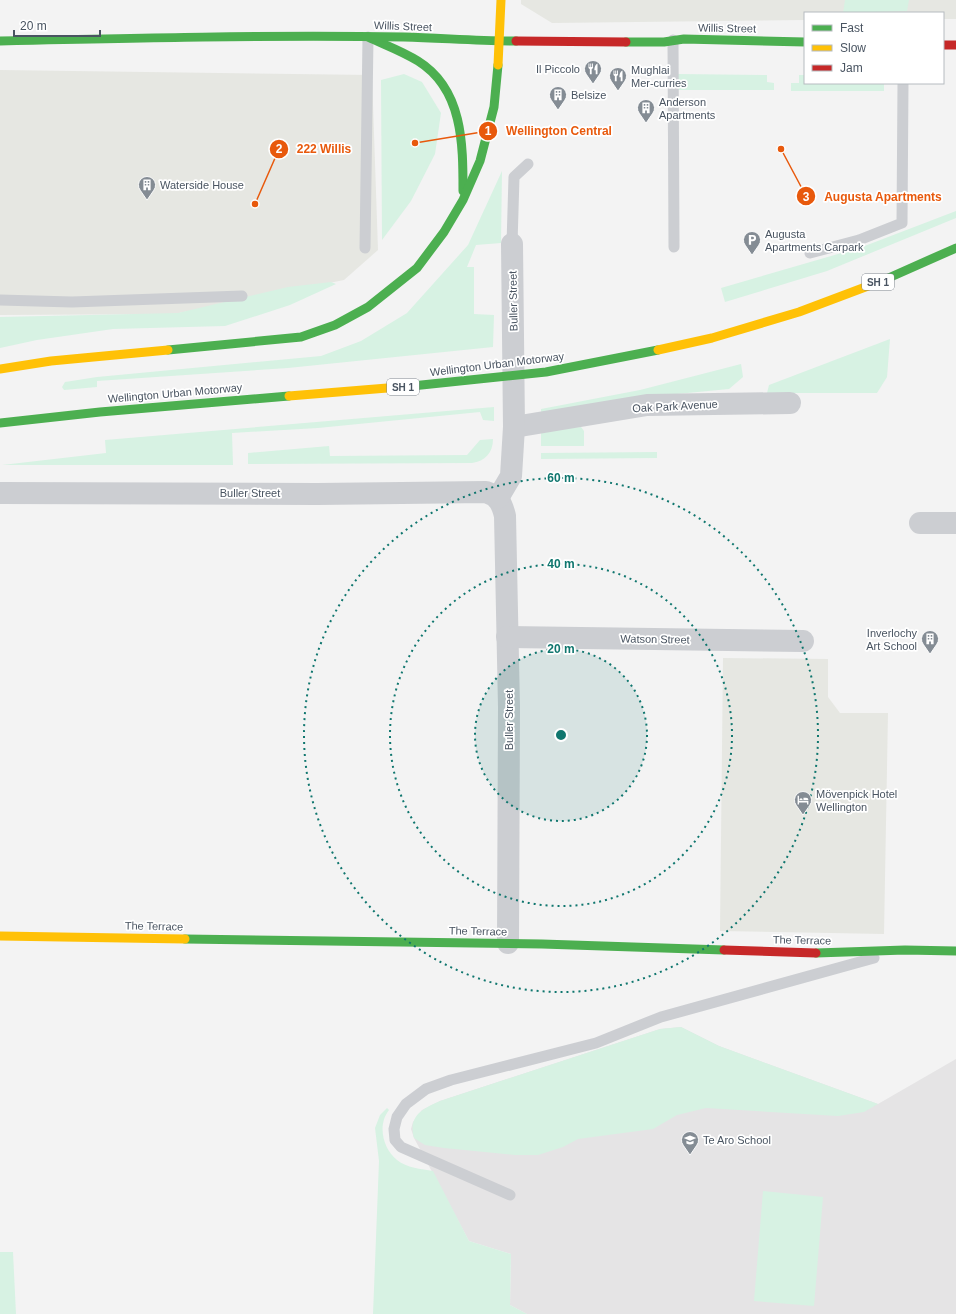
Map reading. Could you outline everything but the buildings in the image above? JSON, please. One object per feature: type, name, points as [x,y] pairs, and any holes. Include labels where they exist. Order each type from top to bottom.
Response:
[{"type":"main road","points":[[0,369],[51,361],[301,337],[335,325],[368,307],[417,268],[444,232],[463,200],[480,161],[488,136],[494,107],[502,0]]},
{"type":"main road","name":"Willis Street","points":[[0,41],[199,37],[368,37],[500,41],[640,42],[673,40],[804,42]]},
{"type":"main road","points":[[368,37],[423,64],[448,92],[458,112],[462,133],[463,200]]},
{"type":"main road","points":[[944,45],[956,45]]},
{"type":"main road","name":"Wellington Urban Motorway","points":[[0,423],[100,412],[430,384],[546,372],[633,356],[712,338],[799,312],[892,277],[956,248]]},
{"type":"main road","name":"The Terrace","points":[[0,936],[508,943],[807,954],[905,950],[956,950]]},
{"type":"street","name":"Buller Street","points":[[498,498],[511,476],[514,427],[512,244]]},
{"type":"street","name":"Oak Park Avenue","points":[[514,427],[647,405],[790,403]]},
{"type":"street","name":"Buller Street","points":[[0,493],[317,494],[486,492],[498,498],[503,506],[505,516],[509,707],[508,943]]},
{"type":"street","points":[[920,523],[956,523]]},
{"type":"street","name":"Watson Street","points":[[507,637],[802,641]]},
{"type":"lane","points":[[365,248],[368,37]]},
{"type":"lane","points":[[673,40],[674,247]]},
{"type":"lane","points":[[810,253],[859,240],[902,224],[903,84]]},
{"type":"lane","points":[[512,244],[514,177],[528,164]]},
{"type":"lane","points":[[0,300],[72,302],[242,296]]},
{"type":"lane","points":[[510,1195],[401,1147],[395,1140],[394,1128],[397,1117],[406,1104],[426,1089],[450,1080],[596,1043],[661,1017],[905,950]]},
{"type":"shaded area","points":[[521,0],[956,0],[956,19],[944,19],[944,12],[804,12],[804,20],[552,23],[521,4]]},
{"type":"shaded area","points":[[0,70],[372,75],[378,250],[344,280],[174,314],[0,315]]},
{"type":"shaded area","points":[[723,658],[828,659],[828,697],[840,713],[888,713],[884,934],[720,931]]},
{"type":"shaded area","name":"Te Aro School","points":[[681,1027],[719,1046],[878,1104],[956,1059],[956,1314],[527,1314],[510,1305],[511,1254],[469,1241],[414,1138],[411,1129],[413,1122],[422,1110],[440,1101],[660,1029]]},
{"type":"green space","points":[[845,0],[909,0],[907,11],[843,12]]},
{"type":"green space","points":[[404,74],[422,82],[441,113],[435,154],[411,201],[382,240],[381,80]]},
{"type":"green space","points":[[678,74],[767,75],[767,82],[774,83],[774,90],[678,90]]},
{"type":"green space","points":[[799,75],[804,75],[804,84],[884,84],[884,91],[791,91],[791,83],[799,83]]},
{"type":"green space","points":[[502,171],[501,243],[476,245],[467,267],[474,267],[474,314],[494,315],[493,347],[288,368],[97,381],[97,387],[64,390],[62,387],[65,382],[97,377],[321,356],[361,341],[407,313],[468,245]]},
{"type":"green space","points":[[956,211],[956,218],[827,271],[725,302],[721,288],[862,247]]},
{"type":"green space","points":[[331,282],[336,284],[290,305],[225,326],[113,329],[37,340],[0,348],[0,317],[178,313],[288,287]]},
{"type":"green space","points":[[890,339],[887,377],[877,393],[767,393],[769,385]]},
{"type":"green space","points":[[741,364],[743,377],[729,389],[635,398],[541,417],[541,409],[640,390]]},
{"type":"green space","points":[[494,407],[494,421],[483,420],[480,412],[318,428],[232,433],[233,465],[2,465],[106,453],[105,440]]},
{"type":"green space","points":[[581,427],[584,431],[584,446],[541,446],[541,430]]},
{"type":"green space","points":[[493,439],[492,448],[487,456],[477,462],[472,463],[248,464],[248,453],[329,446],[330,456],[467,455],[480,440]]},
{"type":"green space","points":[[657,452],[657,458],[541,459],[541,453]]},
{"type":"green space","points":[[681,1027],[719,1046],[878,1104],[864,1112],[838,1116],[706,1108],[677,1115],[653,1129],[578,1139],[563,1147],[538,1155],[515,1155],[444,1148],[425,1145],[414,1138],[413,1124],[418,1114],[422,1110],[440,1101],[660,1029]]},
{"type":"green space","points":[[387,1108],[389,1110],[383,1123],[383,1136],[388,1150],[397,1160],[405,1165],[433,1171],[469,1241],[511,1254],[510,1305],[527,1314],[373,1314],[379,1161],[375,1128],[380,1115]]},
{"type":"green space","points":[[763,1191],[823,1197],[814,1306],[754,1301]]},
{"type":"green space","points":[[0,1252],[13,1252],[16,1314],[0,1314]]},
{"type":"traffic: fast","points":[[0,41],[303,36],[404,37],[516,41]]},
{"type":"traffic: fast","points":[[368,37],[400,51],[418,61],[433,73],[444,87],[452,102],[461,137],[463,191]]},
{"type":"traffic: fast","points":[[626,42],[664,42],[684,39],[804,42]]},
{"type":"traffic: fast","points":[[168,350],[301,337],[335,325],[368,307],[417,268],[444,232],[463,200],[480,161],[494,107],[498,65]]},
{"type":"traffic: fast","points":[[884,280],[956,248]]},
{"type":"traffic: fast","points":[[412,386],[546,372],[658,350]]},
{"type":"traffic: fast","points":[[0,423],[100,412],[289,396]]},
{"type":"traffic: fast","points":[[185,939],[542,944],[724,950]]},
{"type":"traffic: fast","points":[[816,953],[905,950],[956,951]]},
{"type":"traffic: slow","points":[[498,65],[501,0]]},
{"type":"traffic: slow","points":[[658,350],[712,338],[799,312],[884,280]]},
{"type":"traffic: slow","points":[[0,369],[51,361],[168,350]]},
{"type":"traffic: slow","points":[[289,396],[412,386]]},
{"type":"traffic: slow","points":[[0,936],[185,939]]},
{"type":"traffic: jam","points":[[516,41],[626,42]]},
{"type":"traffic: jam","points":[[944,45],[956,45]]},
{"type":"traffic: jam","points":[[724,950],[816,953]]},
{"type":"place","name":"Il Piccolo","points":[[593,84]]},
{"type":"place","name":"Mughlai Mer-curries","points":[[618,91]]},
{"type":"place","name":"Belsize","points":[[558,110]]},
{"type":"place","name":"Anderson Apartments","points":[[646,123]]},
{"type":"place","name":"Wellington Central","points":[[415,143]]},
{"type":"place","name":"Augusta Apartments","points":[[781,149]]},
{"type":"place","name":"Waterside House","points":[[147,200]]},
{"type":"place","name":"222 Willis","points":[[255,204]]},
{"type":"place","name":"Augusta Apartments Carpark","points":[[752,255]]},
{"type":"place","name":"Inverlochy Art School","points":[[930,654]]},
{"type":"place","name":"Mövenpick Hotel Wellington","points":[[803,815]]},
{"type":"place","name":"Te Aro School","points":[[690,1155]]}]
